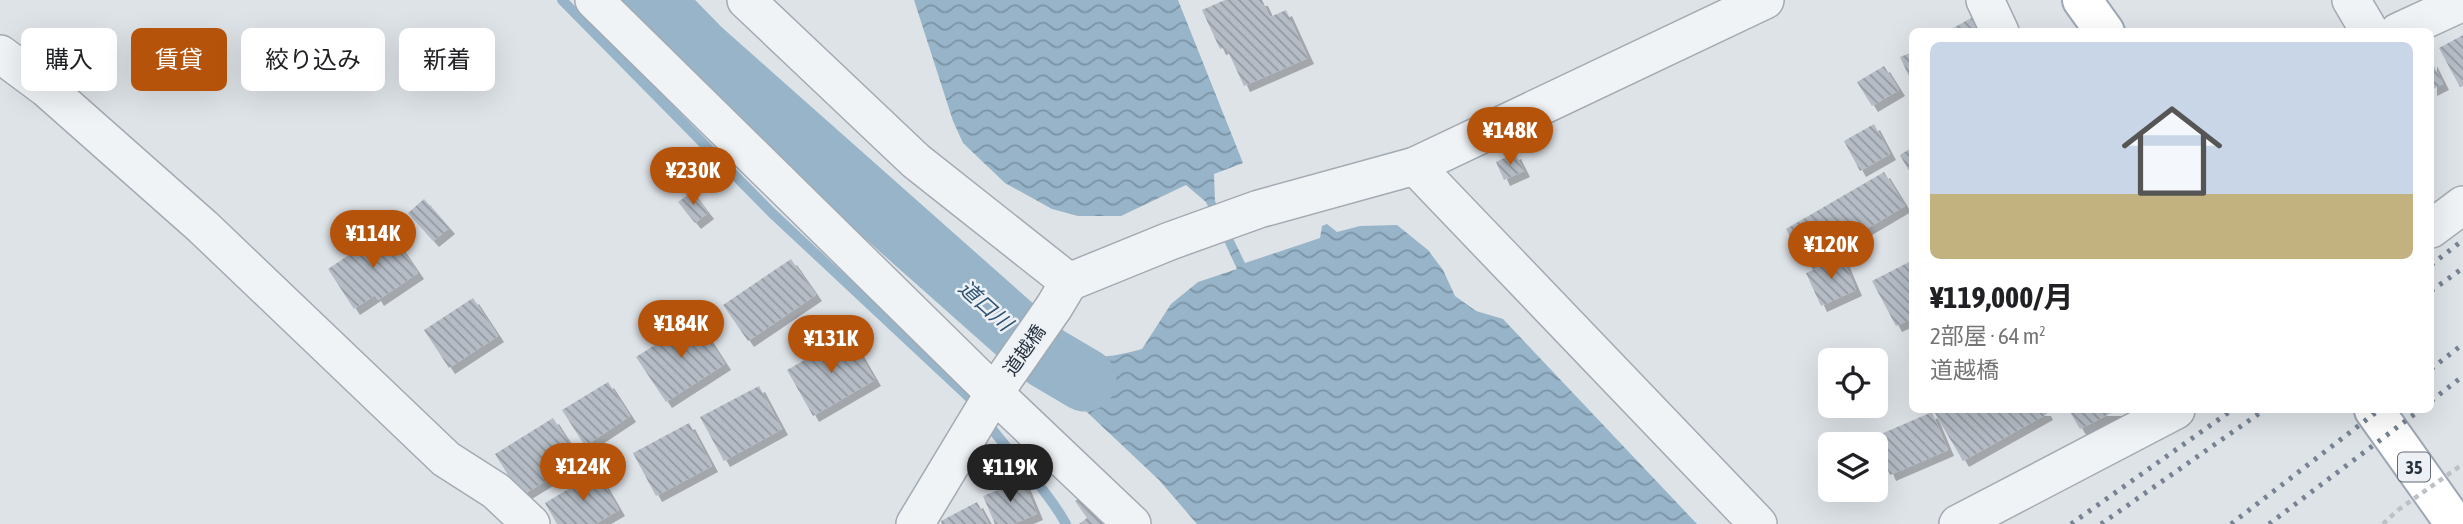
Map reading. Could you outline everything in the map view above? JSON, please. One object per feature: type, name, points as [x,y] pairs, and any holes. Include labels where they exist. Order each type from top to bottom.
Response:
[{"type":"main road","points":[[2082,0],[2102,28]]},
{"type":"main road","name":"35","points":[[2376,413],[2455,524]]},
{"type":"street","points":[[594,0],[985,407],[1132,524]]},
{"type":"street","points":[[746,0],[1062,294],[1170,241],[1259,209],[1415,166],[1765,0]]},
{"type":"street","points":[[1985,0],[1998,28]]},
{"type":"street","points":[[2351,0],[2368,28]]},
{"type":"street","points":[[2407,28],[2463,2]]},
{"type":"street","points":[[0,54],[46,88],[203,227],[446,460],[496,491],[531,524]]},
{"type":"street","points":[[1415,166],[1758,524]]},
{"type":"street","points":[[2434,227],[2463,205]]},
{"type":"street","name":"道越橋","points":[[915,524],[985,407],[1062,294]]},
{"type":"street","points":[[1958,524],[2170,413]]},
{"type":"path","points":[[2383,524],[2398,510],[2463,464]]},
{"type":"water","points":[[914,0],[1178,0],[1243,163],[1214,174],[1215,201],[1245,263],[1320,238],[1322,226],[1327,224],[1337,232],[1360,226],[1397,225],[1428,250],[1443,270],[1455,296],[1476,311],[1503,319],[1697,524],[1197,524],[1159,480],[1072,398],[1040,386],[1028,376],[1051,335],[1074,350],[1094,356],[1104,357],[1142,349],[1171,304],[1198,282],[1237,269],[1206,202],[1186,185],[1121,216],[1078,216],[1052,209],[1005,183],[963,143],[953,121]]},
{"type":"building","points":[[1225,0],[1262,0],[1270,17],[1286,10],[1308,58],[1244,86],[1226,47],[1220,49],[1202,10]]},
{"type":"building","points":[[1975,16],[1982,28],[1953,28]]},
{"type":"building","points":[[2463,35],[2463,86],[2460,87],[2439,48]]},
{"type":"building","points":[[1909,54],[1909,76],[1900,57]]},
{"type":"building","points":[[1884,66],[1899,90],[1872,106],[1857,82]]},
{"type":"building","points":[[2434,66],[2443,84],[2434,88]]},
{"type":"building","points":[[1874,124],[1890,154],[1860,171],[1844,141]]},
{"type":"building","points":[[1909,149],[1909,171],[1900,155]]},
{"type":"building","points":[[1515,153],[1524,171],[1504,180],[1496,162]]},
{"type":"building","points":[[1884,172],[1905,206],[1807,264],[1786,229]]},
{"type":"building","points":[[692,192],[708,213],[695,223],[678,202]]},
{"type":"building","points":[[424,199],[449,228],[433,241],[408,213]]},
{"type":"building","points":[[388,229],[418,273],[378,300],[375,295],[354,309],[328,269]]},
{"type":"building","points":[[1842,257],[1856,290],[1821,306],[1806,273]]},
{"type":"building","points":[[791,259],[816,295],[748,341],[723,305]]},
{"type":"building","points":[[1909,262],[1909,320],[1896,326],[1872,281]]},
{"type":"building","points":[[473,298],[498,336],[449,368],[424,330]]},
{"type":"building","points":[[696,319],[725,364],[666,402],[636,357]]},
{"type":"building","points":[[849,335],[875,380],[813,416],[787,370]]},
{"type":"building","points":[[608,382],[630,416],[585,446],[562,410]]},
{"type":"building","points":[[759,386],[782,429],[724,461],[700,417]]},
{"type":"building","points":[[1932,413],[1948,450],[1890,475],[1888,432],[1886,432]]},
{"type":"building","points":[[1935,413],[2046,413],[2047,414],[1963,461]]},
{"type":"building","points":[[2071,413],[2111,413],[2080,429]]},
{"type":"building","points":[[553,418],[580,460],[521,496],[495,454]]},
{"type":"building","points":[[689,423],[712,466],[656,496],[633,453]]},
{"type":"building","points":[[597,472],[619,510],[595,524],[557,524],[545,503]]},
{"type":"building","points":[[1023,480],[1037,514],[1013,524],[995,524],[983,496]]},
{"type":"building","points":[[1092,490],[1115,524],[1079,524],[1087,518],[1075,501]]},
{"type":"building","points":[[977,502],[989,524],[942,524],[941,521]]},
{"type":"waterway","points":[[562,0],[772,213],[971,399],[977,408]]},
{"type":"waterway","name":"道口川","points":[[651,0],[700,50],[1046,357],[1085,380]]},
{"type":"waterway","points":[[986,421],[1048,497],[1066,524]]},
{"type":"railway","points":[[2434,263],[2463,240]]},
{"type":"railway","points":[[2434,289],[2463,268]]},
{"type":"railway","points":[[2434,367],[2463,344]]},
{"type":"railway","points":[[2434,399],[2463,376]]},
{"type":"railway","points":[[2071,524],[2228,413]]},
{"type":"railway","points":[[2101,524],[2260,413]]},
{"type":"railway","points":[[2231,524],[2375,413]]},
{"type":"railway","points":[[2269,524],[2416,413]]}]
